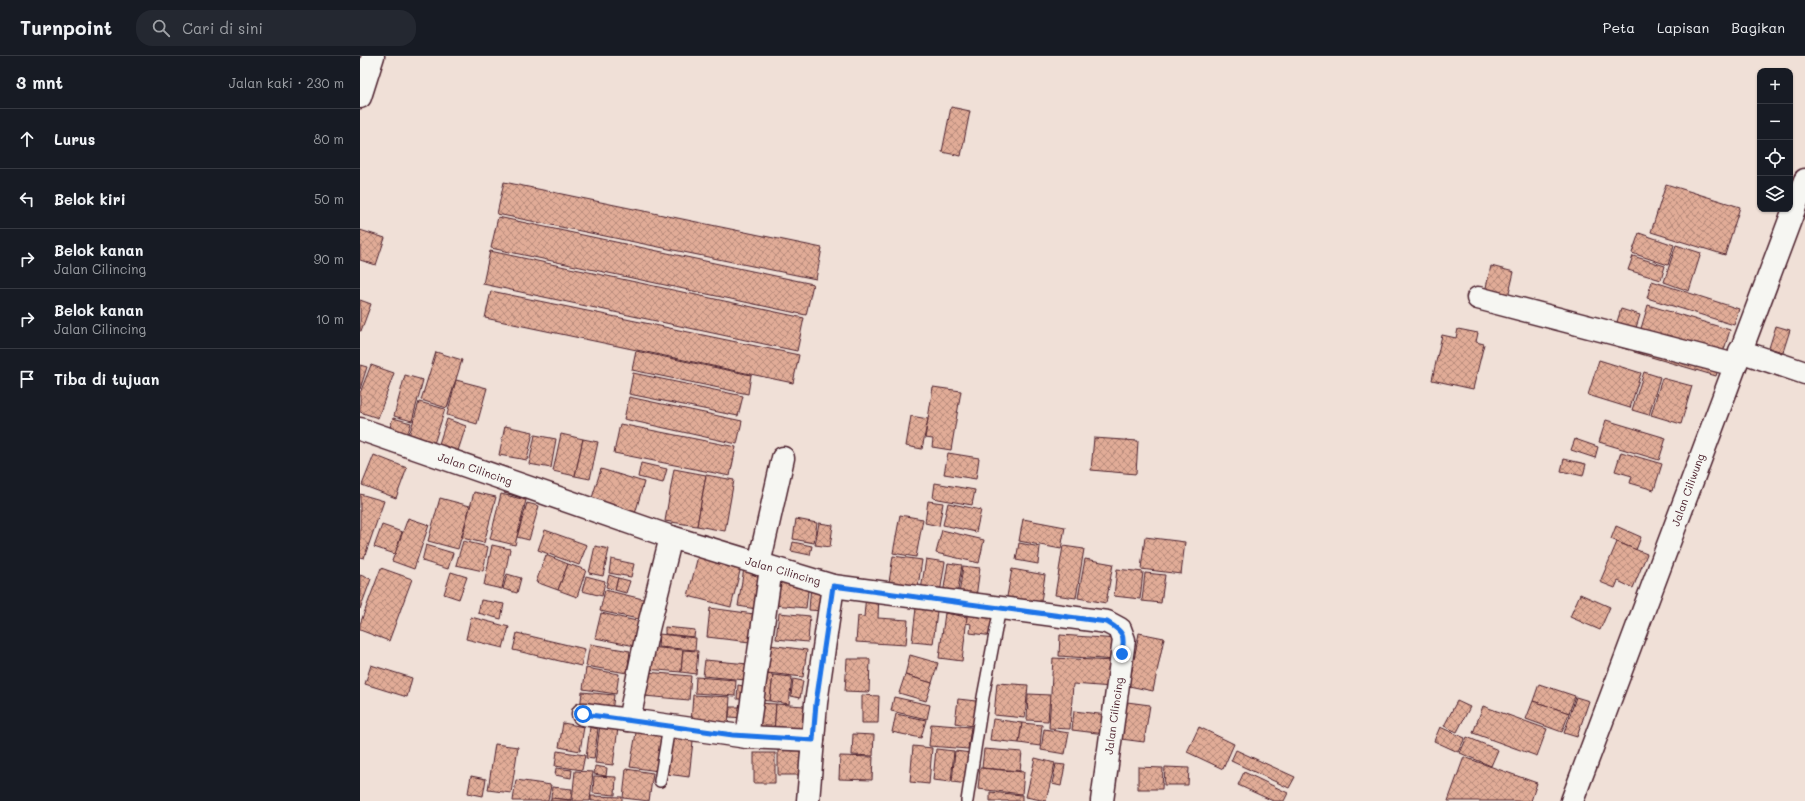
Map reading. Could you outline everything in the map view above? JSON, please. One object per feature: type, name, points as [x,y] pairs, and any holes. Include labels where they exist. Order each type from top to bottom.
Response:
[{"type":"street","points":[[360,97],[373,56]]},
{"type":"street","name":"Jalan Ciliwung","points":[[1572,801],[1805,180]]},
{"type":"street","points":[[1478,298],[1805,373]]},
{"type":"street","name":"Jalan Cilincing","points":[[360,429],[671,537],[833,586],[1107,622],[1120,629],[1124,640],[1102,801]]},
{"type":"street","points":[[747,737],[765,566],[783,458]]},
{"type":"street","points":[[629,720],[648,629],[671,537]]},
{"type":"street","points":[[808,801],[816,703],[833,586]]},
{"type":"street","points":[[583,714],[747,737],[813,740]]},
{"type":"lane","points":[[967,801],[983,697],[1000,608]]},
{"type":"lane","points":[[660,780],[669,727]]},
{"type":"building","points":[[951,107],[970,111],[961,156],[942,152]]},
{"type":"building","points":[[504,182],[822,248],[816,279],[497,214]]},
{"type":"building","points":[[1666,184],[1740,207],[1725,255],[1651,232]]},
{"type":"building","points":[[498,217],[813,284],[806,315],[491,248]]},
{"type":"building","points":[[360,230],[385,238],[376,265],[360,260]]},
{"type":"building","points":[[1639,233],[1674,245],[1668,265],[1632,253]]},
{"type":"building","points":[[1676,245],[1701,253],[1689,291],[1664,282]]},
{"type":"building","points":[[490,251],[804,318],[797,351],[483,284]]},
{"type":"building","points":[[1633,256],[1665,266],[1661,280],[1628,270]]},
{"type":"building","points":[[1491,266],[1514,272],[1506,306],[1483,300]]},
{"type":"building","points":[[1652,281],[1739,309],[1734,325],[1647,298]]},
{"type":"building","points":[[491,291],[799,355],[793,383],[485,318]]},
{"type":"building","points":[[360,300],[371,304],[361,331],[360,331]]},
{"type":"building","points":[[1648,305],[1730,330],[1716,376],[1634,352]]},
{"type":"building","points":[[1621,309],[1640,315],[1629,350],[1610,344]]},
{"type":"building","points":[[1776,326],[1790,330],[1783,352],[1769,348]]},
{"type":"building","points":[[1458,329],[1478,333],[1476,342],[1484,344],[1473,389],[1432,380],[1442,335],[1456,338]]},
{"type":"building","points":[[636,351],[751,375],[748,394],[632,370]]},
{"type":"building","points":[[436,352],[462,360],[447,408],[421,400]]},
{"type":"building","points":[[1599,360],[1641,373],[1630,408],[1588,395]]},
{"type":"building","points":[[360,365],[367,367],[360,389]]},
{"type":"building","points":[[371,365],[394,373],[378,418],[360,412],[360,393]]},
{"type":"building","points":[[1644,372],[1660,377],[1649,415],[1632,410]]},
{"type":"building","points":[[633,373],[743,396],[738,416],[629,394]]},
{"type":"building","points":[[405,375],[423,380],[412,421],[394,416]]},
{"type":"building","points":[[1662,378],[1692,386],[1681,424],[1651,415]]},
{"type":"building","points":[[456,380],[487,388],[477,424],[447,415]]},
{"type":"building","points":[[933,387],[961,391],[951,450],[932,447],[933,439],[925,438]]},
{"type":"building","points":[[629,397],[742,421],[737,444],[624,419]]},
{"type":"building","points":[[419,402],[445,409],[433,447],[408,439]]},
{"type":"building","points":[[911,416],[928,419],[922,449],[906,446]]},
{"type":"building","points":[[393,418],[411,423],[407,436],[389,430]]},
{"type":"building","points":[[447,419],[466,426],[456,457],[437,450]]},
{"type":"building","points":[[1606,420],[1666,438],[1659,460],[1599,442]]},
{"type":"building","points":[[620,424],[736,447],[730,476],[614,453]]},
{"type":"building","points":[[505,426],[533,432],[527,460],[499,455]]},
{"type":"building","points":[[561,434],[583,439],[575,476],[553,471]]},
{"type":"building","points":[[535,435],[556,439],[551,468],[529,464]]},
{"type":"building","points":[[1094,438],[1138,441],[1136,474],[1091,470]]},
{"type":"building","points":[[583,439],[598,442],[590,479],[575,476]]},
{"type":"building","points":[[1575,439],[1598,447],[1595,458],[1571,450]]},
{"type":"building","points":[[1621,452],[1662,464],[1654,490],[1630,483],[1632,476],[1615,471]]},
{"type":"building","points":[[948,453],[979,458],[976,479],[944,474]]},
{"type":"building","points":[[374,455],[407,468],[396,498],[362,485]]},
{"type":"building","points":[[1564,459],[1586,464],[1583,476],[1561,471]]},
{"type":"building","points":[[641,463],[667,469],[663,483],[638,477]]},
{"type":"building","points":[[601,469],[644,482],[635,514],[591,501]]},
{"type":"building","points":[[674,469],[706,475],[697,526],[665,521]]},
{"type":"building","points":[[706,475],[734,480],[725,531],[697,526]]},
{"type":"building","points":[[935,483],[975,490],[972,505],[933,498]]},
{"type":"building","points":[[506,488],[523,493],[522,498],[504,493]]},
{"type":"building","points":[[474,492],[496,497],[484,543],[462,538]]},
{"type":"building","points":[[360,494],[384,501],[364,558],[360,557]]},
{"type":"building","points":[[501,494],[526,500],[515,545],[490,539]]},
{"type":"building","points":[[440,498],[470,506],[458,549],[428,541]]},
{"type":"building","points":[[928,501],[943,503],[939,526],[925,523]]},
{"type":"building","points":[[527,503],[539,506],[529,540],[517,537]]},
{"type":"building","points":[[948,503],[981,510],[976,532],[943,525]]},
{"type":"building","points":[[900,515],[923,519],[916,557],[893,553]]},
{"type":"building","points":[[408,518],[429,525],[414,569],[392,561]]},
{"type":"building","points":[[796,519],[817,523],[814,543],[793,539]]},
{"type":"building","points":[[1023,519],[1065,527],[1061,549],[1019,541]]},
{"type":"building","points":[[819,523],[833,525],[830,547],[815,545]]},
{"type":"building","points":[[382,525],[402,532],[395,554],[374,547]]},
{"type":"building","points":[[1616,526],[1641,537],[1636,550],[1611,539]]},
{"type":"building","points":[[545,530],[587,545],[579,565],[538,550]]},
{"type":"building","points":[[942,530],[984,540],[979,563],[936,553]]},
{"type":"building","points":[[1145,537],[1185,542],[1181,574],[1141,569]]},
{"type":"building","points":[[463,541],[488,547],[483,571],[456,565]]},
{"type":"building","points":[[793,542],[812,546],[810,555],[791,551]]},
{"type":"building","points":[[1617,542],[1647,554],[1633,588],[1618,581],[1615,588],[1600,582]]},
{"type":"building","points":[[1019,543],[1040,547],[1038,564],[1016,560]]},
{"type":"building","points":[[426,545],[453,553],[448,569],[422,561]]},
{"type":"building","points":[[492,545],[510,549],[502,589],[484,585]]},
{"type":"building","points":[[595,546],[609,549],[603,576],[589,573]]},
{"type":"building","points":[[1063,546],[1084,549],[1076,598],[1055,595]]},
{"type":"building","points":[[546,555],[568,564],[558,590],[536,582]]},
{"type":"building","points":[[698,556],[741,567],[731,607],[688,596]]},
{"type":"building","points":[[893,556],[922,560],[917,593],[888,589]]},
{"type":"building","points":[[611,559],[634,564],[631,577],[609,573]]},
{"type":"building","points":[[926,559],[945,562],[940,593],[921,590]]},
{"type":"building","points":[[1085,559],[1113,564],[1106,603],[1078,598]]},
{"type":"building","points":[[948,563],[962,565],[957,596],[943,594]]},
{"type":"building","points":[[568,564],[586,570],[577,597],[558,590]]},
{"type":"building","points":[[963,566],[980,568],[976,597],[959,595]]},
{"type":"building","points":[[381,568],[412,579],[389,641],[360,630],[360,624]]},
{"type":"building","points":[[744,568],[763,571],[756,609],[738,606]]},
{"type":"building","points":[[1012,569],[1045,575],[1040,608],[1006,602]]},
{"type":"building","points":[[1117,569],[1143,572],[1140,599],[1114,596]]},
{"type":"building","points":[[451,572],[467,577],[459,599],[444,594]]},
{"type":"building","points":[[1145,573],[1165,575],[1161,603],[1142,601]]},
{"type":"building","points":[[507,574],[521,578],[517,593],[503,589]]},
{"type":"building","points":[[360,575],[371,579],[360,609]]},
{"type":"building","points":[[609,575],[618,578],[615,590],[606,587]]},
{"type":"building","points":[[586,576],[605,581],[602,596],[582,591]]},
{"type":"building","points":[[618,578],[630,581],[626,593],[615,590]]},
{"type":"building","points":[[777,579],[809,583],[806,608],[774,605]]},
{"type":"building","points":[[811,584],[825,586],[823,611],[809,610]]},
{"type":"building","points":[[605,590],[647,600],[643,620],[600,611]]},
{"type":"building","points":[[866,594],[879,595],[878,618],[908,620],[906,645],[856,642],[858,616],[864,617]]},
{"type":"building","points":[[1580,594],[1610,607],[1600,630],[1570,617]]},
{"type":"building","points":[[481,600],[504,604],[501,619],[478,613]]},
{"type":"building","points":[[710,608],[754,614],[750,642],[707,637]]},
{"type":"building","points":[[916,608],[937,611],[933,644],[912,642]]},
{"type":"building","points":[[968,608],[996,612],[993,636],[970,633],[971,624],[966,623]]},
{"type":"building","points":[[601,613],[641,622],[635,646],[595,638]]},
{"type":"building","points":[[779,613],[810,616],[808,642],[776,639]]},
{"type":"building","points":[[945,613],[967,617],[962,661],[939,658]]},
{"type":"building","points":[[471,617],[509,627],[503,648],[466,639]]},
{"type":"building","points":[[665,627],[695,630],[694,637],[665,634]]},
{"type":"building","points":[[517,633],[585,649],[581,666],[513,650]]},
{"type":"building","points":[[1139,633],[1164,638],[1153,691],[1129,686]]},
{"type":"building","points":[[659,634],[696,638],[695,650],[658,647]]},
{"type":"building","points":[[1060,635],[1118,639],[1116,660],[1059,656]]},
{"type":"building","points":[[590,644],[630,651],[627,673],[586,666]]},
{"type":"building","points":[[762,644],[807,650],[803,677],[758,672]]},
{"type":"building","points":[[648,647],[683,650],[681,672],[646,669]]},
{"type":"building","points":[[683,650],[698,651],[696,674],[681,672]]},
{"type":"building","points":[[910,655],[938,663],[932,683],[905,675]]},
{"type":"building","points":[[1053,658],[1114,661],[1112,687],[1073,684],[1070,729],[1049,728]]},
{"type":"building","points":[[847,659],[870,659],[869,692],[845,691]]},
{"type":"building","points":[[705,660],[748,664],[746,680],[703,676]]},
{"type":"building","points":[[371,665],[412,678],[407,697],[365,684]]},
{"type":"building","points":[[586,668],[619,674],[616,694],[583,689]]},
{"type":"building","points":[[646,672],[691,676],[689,700],[644,696]]},
{"type":"building","points":[[759,673],[773,675],[770,701],[756,700]]},
{"type":"building","points":[[773,675],[792,677],[789,704],[770,701]]},
{"type":"building","points":[[905,675],[932,683],[926,701],[899,693]]},
{"type":"building","points":[[696,677],[736,680],[735,696],[695,693]]},
{"type":"building","points":[[793,679],[803,681],[800,698],[791,696]]},
{"type":"building","points":[[997,683],[1028,685],[1025,718],[994,715]]},
{"type":"building","points":[[1539,684],[1575,696],[1569,713],[1533,701]]},
{"type":"building","points":[[738,685],[743,686],[742,699],[737,699]]},
{"type":"building","points":[[582,692],[614,695],[612,713],[580,709]]},
{"type":"building","points":[[1028,694],[1050,695],[1048,721],[1027,720]]},
{"type":"building","points":[[693,695],[730,697],[728,726],[691,723]]},
{"type":"building","points":[[862,695],[879,696],[878,723],[862,723]]},
{"type":"building","points":[[894,697],[930,705],[927,719],[891,711]]},
{"type":"building","points":[[1576,697],[1589,701],[1577,737],[1564,733]]},
{"type":"building","points":[[958,699],[976,701],[973,726],[955,723]]},
{"type":"building","points":[[1457,701],[1470,707],[1457,732],[1444,726]]},
{"type":"building","points":[[1533,701],[1569,713],[1562,732],[1526,719]]},
{"type":"building","points":[[1127,702],[1150,705],[1144,742],[1121,739]]},
{"type":"building","points":[[756,703],[776,704],[774,734],[754,732]]},
{"type":"building","points":[[776,704],[804,706],[801,736],[774,734]]},
{"type":"building","points":[[1483,706],[1547,729],[1537,756],[1473,733]]},
{"type":"building","points":[[730,707],[746,707],[745,718],[729,717]]},
{"type":"building","points":[[1074,711],[1107,715],[1105,734],[1072,730]]},
{"type":"building","points":[[896,714],[926,720],[921,738],[892,732]]},
{"type":"building","points":[[993,719],[1022,723],[1019,743],[990,740]]},
{"type":"building","points":[[563,723],[584,727],[580,751],[559,747]]},
{"type":"building","points":[[1022,723],[1042,725],[1040,746],[1019,743]]},
{"type":"building","points":[[931,724],[971,727],[968,749],[929,746]]},
{"type":"building","points":[[600,725],[618,728],[613,765],[595,763]]},
{"type":"building","points":[[590,727],[598,729],[594,759],[586,758]]},
{"type":"building","points":[[637,727],[665,731],[658,771],[630,767]]},
{"type":"building","points":[[1199,727],[1234,744],[1223,769],[1187,752]]},
{"type":"building","points":[[1440,727],[1465,738],[1458,752],[1434,741]]},
{"type":"building","points":[[672,729],[694,732],[689,777],[667,774]]},
{"type":"building","points":[[1044,729],[1069,733],[1065,754],[1041,750]]},
{"type":"building","points":[[853,734],[874,735],[873,756],[852,755]]},
{"type":"building","points":[[1467,737],[1498,750],[1491,766],[1460,753]]},
{"type":"building","points":[[778,742],[801,742],[801,775],[778,775]]},
{"type":"building","points":[[495,744],[518,747],[511,793],[488,790]]},
{"type":"building","points":[[913,746],[932,748],[929,784],[910,782]]},
{"type":"building","points":[[936,749],[954,751],[951,782],[933,780]]},
{"type":"building","points":[[984,749],[1022,752],[1020,771],[982,768]]},
{"type":"building","points":[[1236,750],[1295,777],[1289,788],[1231,761]]},
{"type":"building","points":[[557,751],[585,755],[582,770],[555,766]]},
{"type":"building","points":[[955,751],[971,753],[968,784],[952,782]]},
{"type":"building","points":[[754,753],[775,753],[775,783],[754,783]]},
{"type":"building","points":[[840,756],[873,757],[872,780],[839,779]]},
{"type":"building","points":[[1464,757],[1537,783],[1531,801],[1448,801]]},
{"type":"building","points":[[1035,758],[1055,763],[1046,801],[1026,797]]},
{"type":"building","points":[[1056,764],[1065,765],[1061,786],[1052,784]]},
{"type":"building","points":[[595,766],[607,768],[606,776],[594,774]]},
{"type":"building","points":[[1138,767],[1163,768],[1162,789],[1138,789]]},
{"type":"building","points":[[1165,767],[1189,768],[1188,785],[1164,785]]},
{"type":"building","points":[[556,768],[572,770],[571,778],[555,775]]},
{"type":"building","points":[[980,768],[1024,772],[1022,794],[978,789]]},
{"type":"building","points":[[626,769],[653,773],[649,801],[623,798]]},
{"type":"building","points":[[575,771],[593,772],[590,801],[572,801]]},
{"type":"building","points":[[1244,772],[1288,793],[1284,801],[1273,801],[1238,785]]},
{"type":"building","points":[[471,776],[486,779],[483,796],[468,793]]},
{"type":"building","points":[[594,776],[616,777],[615,795],[593,793]]},
{"type":"building","points":[[516,780],[551,785],[548,801],[513,801]]},
{"type":"building","points":[[552,787],[572,789],[571,800],[551,798]]},
{"type":"building","points":[[990,792],[1022,795],[1022,801],[990,801]]},
{"type":"building","points":[[591,796],[622,797],[622,801],[591,801]]},
{"type":"building","points":[[551,798],[571,800],[571,801],[550,801]]},
{"type":"route","points":[[583,714],[747,737],[813,740],[816,703],[833,586],[1107,622],[1120,629],[1124,640],[1122,654]]}]
